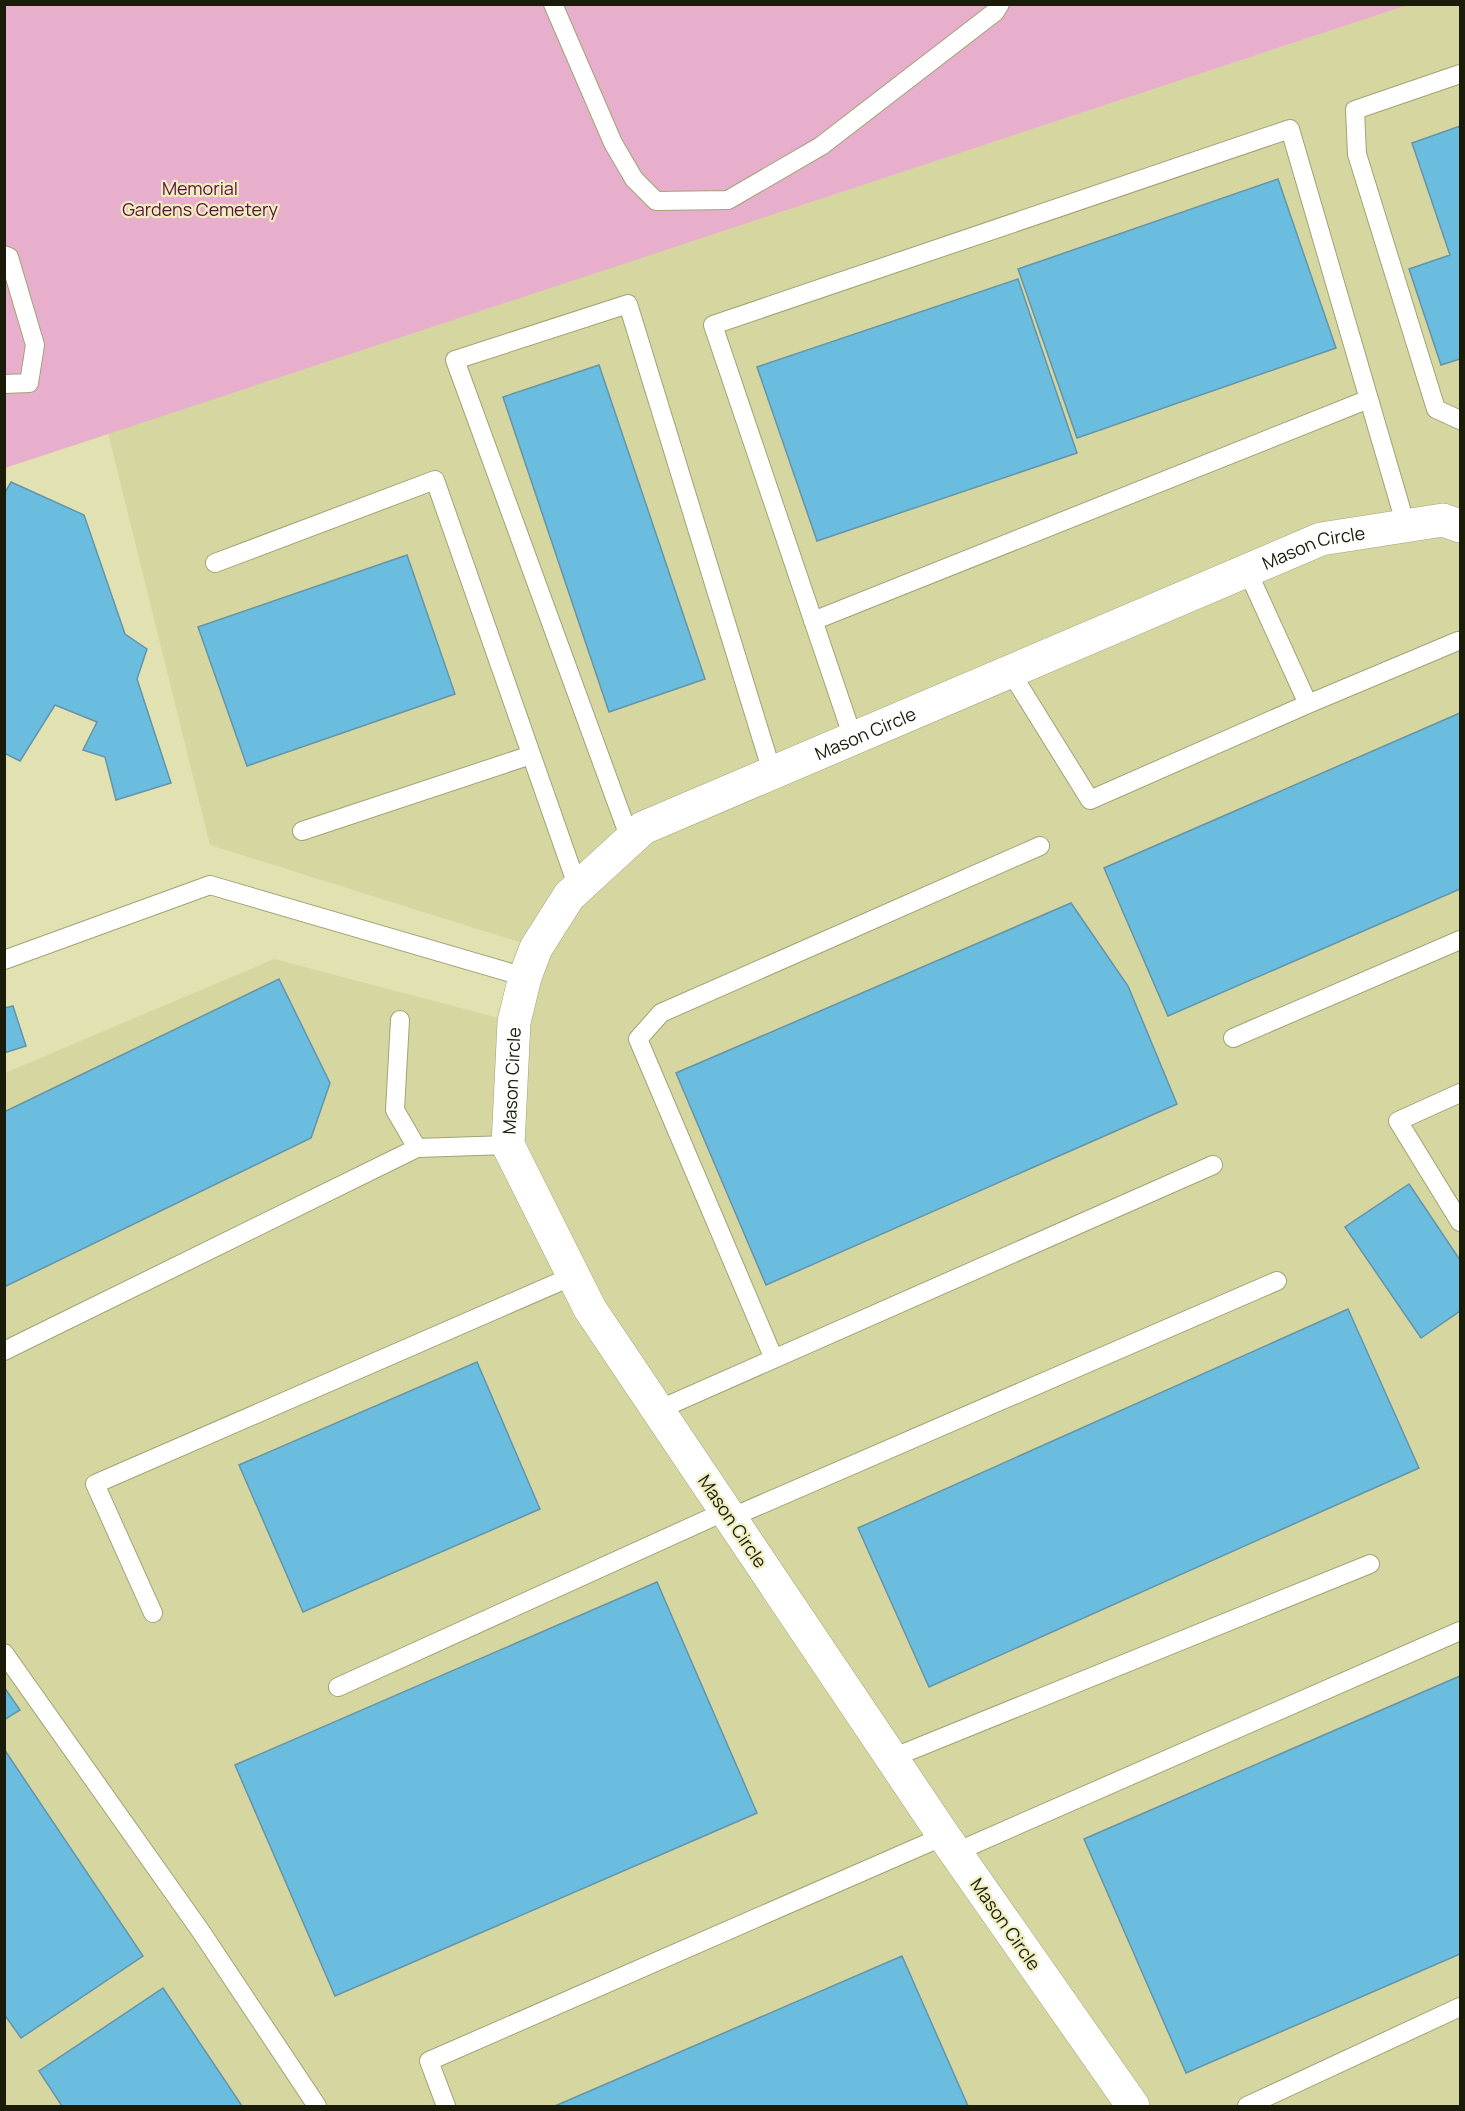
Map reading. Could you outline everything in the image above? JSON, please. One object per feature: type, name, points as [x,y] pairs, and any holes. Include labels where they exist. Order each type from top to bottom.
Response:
[{"type":"street","name":"Mason Circle","points":[[1133,2106],[950,1844],[590,1309],[508,1145],[514,1022],[525,977],[536,948],[569,896],[643,828],[1321,538],[1443,520],[1461,526]]},
{"type":"lane","points":[[553,4],[613,143],[634,179],[656,201],[728,200],[821,146],[995,12],[1000,4]]},
{"type":"lane","points":[[1461,74],[1355,110],[1357,154],[1436,409],[1461,420]]},
{"type":"lane","points":[[853,738],[713,326],[1290,129],[1406,526]]},
{"type":"lane","points":[[4,255],[9,257],[35,345],[29,382],[4,384]]},
{"type":"lane","points":[[630,839],[455,360],[628,304],[772,772]]},
{"type":"lane","points":[[813,621],[1370,399]]},
{"type":"lane","points":[[214,563],[435,480],[578,888]]},
{"type":"lane","points":[[1247,570],[1308,704]]},
{"type":"lane","points":[[1010,671],[1089,800],[1458,641]]},
{"type":"lane","points":[[302,831],[531,755]]},
{"type":"lane","points":[[774,1359],[638,1039],[661,1013],[1040,846]]},
{"type":"lane","points":[[4,960],[210,885],[525,977]]},
{"type":"lane","points":[[1233,1038],[1461,940]]},
{"type":"lane","points":[[400,1020],[396,1110],[417,1148]]},
{"type":"lane","points":[[1461,1093],[1398,1121],[1461,1222]]},
{"type":"lane","points":[[4,1351],[417,1148],[508,1145]]},
{"type":"lane","points":[[658,1410],[1213,1165]]},
{"type":"lane","points":[[153,1612],[95,1484],[573,1276]]},
{"type":"lane","points":[[338,1687],[728,1515],[1277,1281]]},
{"type":"lane","points":[[892,1758],[1370,1563]]},
{"type":"lane","points":[[446,2106],[429,2061],[1461,1631]]},
{"type":"lane","points":[[4,1653],[202,1933],[317,2106]]},
{"type":"lane","points":[[1247,2106],[1461,2007]]},
{"type":"shaded area","points":[[1408,5],[1460,5],[1460,2106],[5,2106],[5,1073],[274,959],[514,1022],[535,947],[210,845],[108,433]]},
{"type":"green space","name":"Memorial Gardens Cemetery","points":[[5,4],[1408,5],[5,468]]},
{"type":"building","points":[[1460,126],[1460,359],[1441,365],[1409,269],[1450,255],[1412,143]]},
{"type":"building","points":[[1278,179],[1336,348],[1077,438],[1018,269]]},
{"type":"building","points":[[1018,279],[1077,453],[817,541],[757,367]]},
{"type":"building","points":[[599,365],[705,679],[609,712],[503,397]]},
{"type":"building","points":[[11,482],[84,515],[125,634],[147,649],[137,679],[171,783],[116,800],[105,757],[83,750],[97,722],[55,705],[20,761],[4,753],[4,494]]},
{"type":"building","points":[[407,555],[455,694],[247,766],[198,627]]},
{"type":"building","points":[[1460,713],[1460,889],[1168,1016],[1104,868]]},
{"type":"building","points":[[1071,903],[1128,986],[1177,1104],[766,1285],[676,1073]]},
{"type":"building","points":[[279,979],[330,1083],[311,1138],[4,1287],[4,1112]]},
{"type":"building","points":[[13,1006],[26,1046],[4,1053],[4,1008]]},
{"type":"building","points":[[1409,1184],[1460,1260],[1460,1311],[1421,1338],[1345,1227]]},
{"type":"building","points":[[1348,1309],[1419,1468],[929,1687],[858,1528]]},
{"type":"building","points":[[477,1362],[540,1509],[303,1612],[239,1465]]},
{"type":"building","points":[[657,1582],[757,1813],[335,1996],[235,1765]]},
{"type":"building","points":[[1460,1676],[1460,1954],[1186,2073],[1084,1839]]},
{"type":"building","points":[[4,1687],[20,1710],[4,1720]]},
{"type":"building","points":[[4,1749],[143,1956],[21,2038],[4,2014]]},
{"type":"building","points":[[902,1956],[968,2106],[555,2106]]},
{"type":"building","points":[[163,1988],[242,2106],[62,2106],[39,2071]]}]
